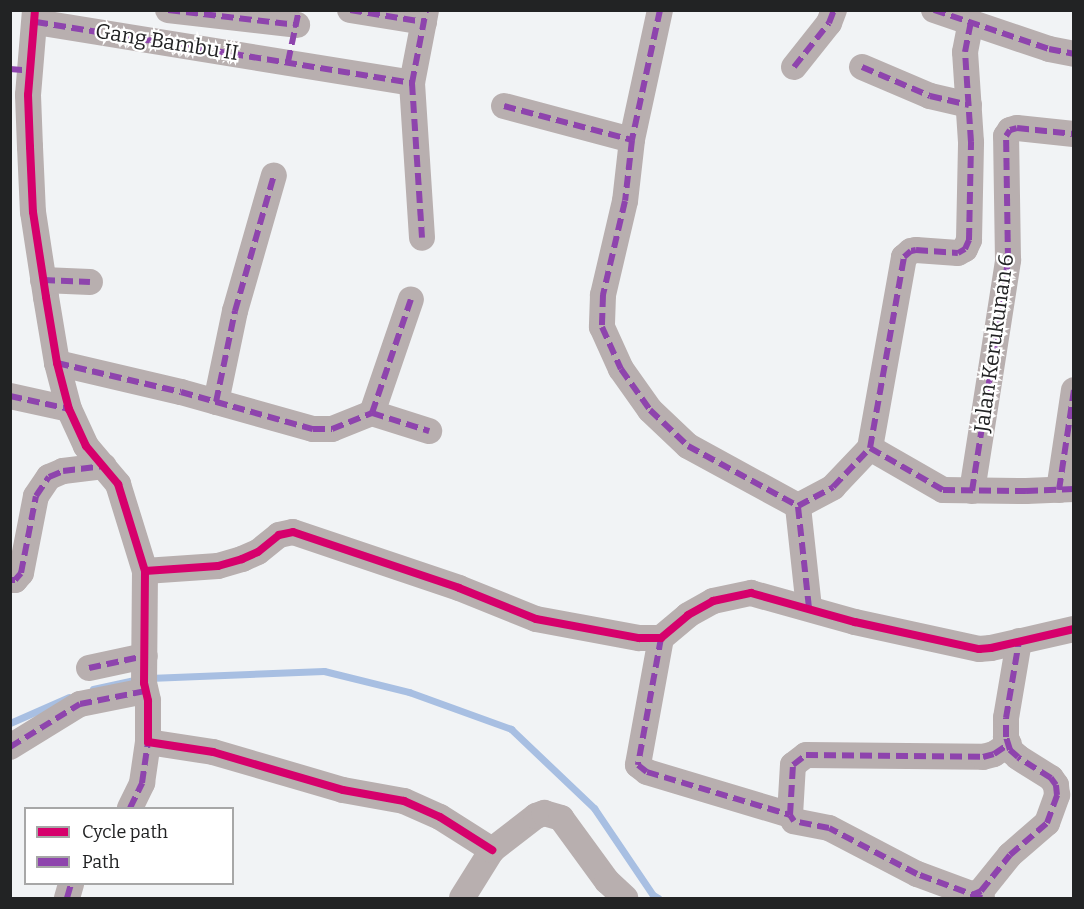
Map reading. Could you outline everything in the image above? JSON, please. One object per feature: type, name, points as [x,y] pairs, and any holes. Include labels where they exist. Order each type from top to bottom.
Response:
[{"type":"street","points":[[168,10],[298,18],[293,63]]},
{"type":"street","points":[[350,10],[424,16],[412,83],[422,238]]},
{"type":"street","points":[[660,10],[632,140],[626,201],[603,295],[602,327],[621,369],[650,410],[688,446],[798,506]]},
{"type":"street","points":[[795,67],[829,23],[834,10]]},
{"type":"street","points":[[933,10],[1074,54]]},
{"type":"street","points":[[36,16],[21,70],[28,95],[33,212],[57,363],[69,409],[86,446],[118,484],[145,572],[145,675],[148,701],[148,742],[142,783],[130,807]]},
{"type":"street","name":"Gang Bambu II","points":[[36,16],[412,83]]},
{"type":"street","points":[[798,506],[833,487],[870,448],[904,257],[910,251],[916,250],[958,253],[969,240],[969,105],[965,52],[971,22]]},
{"type":"street","points":[[862,68],[930,96],[969,105]]},
{"type":"street","points":[[504,106],[632,140]]},
{"type":"street","name":"Jalan Kerukunan 6","points":[[972,491],[1008,260],[1006,136],[1010,130],[1017,128],[1074,134]]},
{"type":"street","points":[[216,402],[235,311],[274,175]]},
{"type":"street","points":[[43,280],[90,282]]},
{"type":"street","points":[[57,363],[216,402],[313,429],[349,425],[372,413],[411,299]]},
{"type":"street","points":[[870,448],[943,490],[1066,489],[1074,390]]},
{"type":"street","points":[[10,396],[69,409]]},
{"type":"street","points":[[372,413],[429,431]]},
{"type":"street","points":[[10,580],[15,580],[21,573],[36,496],[49,477],[63,471],[104,466]]},
{"type":"street","points":[[798,506],[809,608]]},
{"type":"street","points":[[145,572],[218,566],[242,560],[258,552],[279,535],[293,531],[459,588],[536,619],[612,634],[661,638]]},
{"type":"street","points":[[1019,641],[1006,718],[1009,744],[1018,757],[1051,778],[1056,785],[1057,795],[1047,823],[1010,855],[977,897],[917,874],[829,828],[800,824],[790,815],[647,772],[638,765],[661,638],[688,615],[713,601],[751,594],[855,622],[979,649],[1074,629]]},
{"type":"street","points":[[89,668],[145,675]]},
{"type":"street","points":[[10,747],[80,704],[145,675]]},
{"type":"street","points":[[148,742],[213,752],[343,790],[404,801],[440,817],[492,850]]},
{"type":"street","points":[[790,815],[793,765],[806,755],[983,757],[994,754],[1009,744]]},
{"type":"street","points":[[462,898],[492,850],[536,816],[544,813],[561,818],[609,893]]},
{"type":"waterway","points":[[149,678],[324,671],[409,692],[511,729],[594,808],[653,895],[658,898]]},
{"type":"waterway","points":[[93,689],[138,679]]},
{"type":"waterway","points":[[10,723],[69,697]]},
{"type":"marked path","points":[[168,10],[297,25]]},
{"type":"marked path","points":[[288,62],[299,10]]},
{"type":"marked path","points":[[350,10],[424,22]]},
{"type":"marked path","points":[[36,22],[412,83],[426,10]]},
{"type":"marked path","points":[[660,10],[632,140],[625,201],[603,295],[602,327],[621,369],[650,410],[688,446],[798,506]]},
{"type":"marked path","points":[[794,67],[829,23],[834,10]]},
{"type":"marked path","points":[[934,10],[1049,49],[1074,54]]},
{"type":"marked path","points":[[870,448],[904,257],[916,250],[958,253],[965,249],[969,240],[971,142],[965,52],[971,22]]},
{"type":"marked path","points":[[862,67],[930,96],[969,105]]},
{"type":"marked path","points":[[10,69],[31,71]]},
{"type":"marked path","points":[[412,83],[422,238]]},
{"type":"marked path","points":[[504,106],[632,140]]},
{"type":"marked path","points":[[972,491],[1008,260],[1006,136],[1010,130],[1017,128],[1074,134]]},
{"type":"marked path","points":[[216,402],[235,311],[274,175]]},
{"type":"marked path","points":[[43,280],[90,282]]},
{"type":"marked path","points":[[57,363],[181,392],[313,429],[332,429],[372,413],[411,299]]},
{"type":"marked path","points":[[1059,490],[1074,390]]},
{"type":"marked path","points":[[10,396],[69,409]]},
{"type":"marked path","points":[[372,413],[429,431]]},
{"type":"marked path","points":[[870,448],[943,490],[1074,489]]},
{"type":"marked path","points":[[809,608],[798,506],[833,487],[870,448]]},
{"type":"marked path","points":[[10,580],[15,580],[21,573],[36,496],[49,477],[63,471],[104,466]]},
{"type":"marked path","points":[[661,638],[638,765],[647,772],[790,815]]},
{"type":"marked path","points":[[972,895],[981,891],[1010,855],[1047,823],[1057,795],[1056,785],[1051,778],[1010,750],[1006,737],[1006,718],[1019,641]]},
{"type":"marked path","points":[[89,668],[145,656]]},
{"type":"marked path","points":[[10,747],[80,704],[145,691]]},
{"type":"marked path","points":[[130,807],[142,783],[148,742]]},
{"type":"marked path","points":[[982,898],[917,874],[829,828],[794,821],[790,815],[793,765],[806,755],[983,757],[994,754],[1009,744]]},
{"type":"marked path","points":[[67,898],[71,885]]},
{"type":"cycle path","points":[[35,10],[28,95],[33,212],[46,297],[57,363],[69,409],[86,446],[118,484],[145,571],[144,683],[148,701],[148,742],[213,752],[343,790],[404,801],[440,817],[492,850]]},
{"type":"cycle path","points":[[145,571],[218,566],[258,552],[279,535],[293,532],[459,588],[536,619],[639,638],[661,638],[688,615],[713,601],[751,593],[855,622],[979,649],[1074,629]]}]
